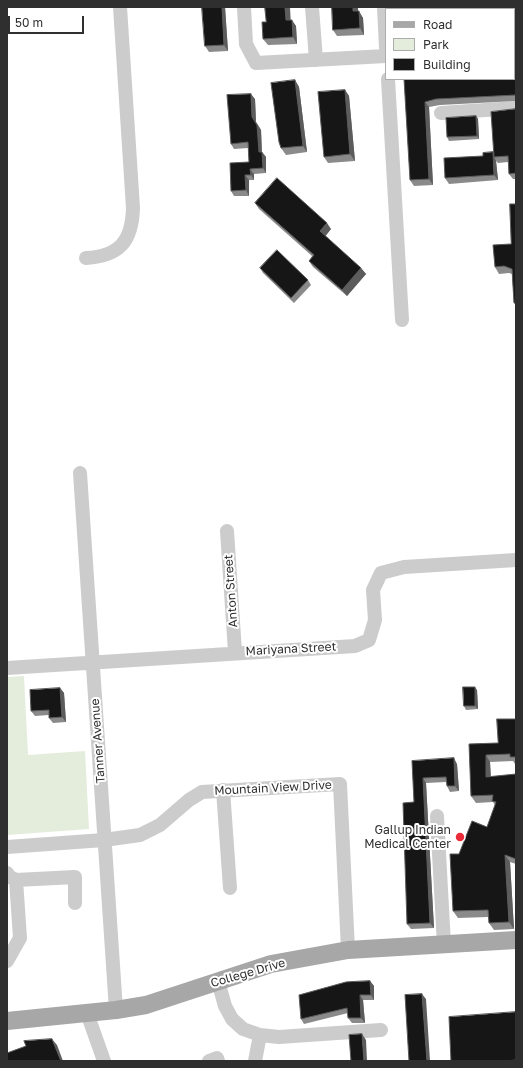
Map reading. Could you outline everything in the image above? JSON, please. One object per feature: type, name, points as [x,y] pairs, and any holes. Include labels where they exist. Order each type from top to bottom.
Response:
[{"type":"main road","name":"College Drive","points":[[7,1021],[116,1010],[146,1005],[271,964],[348,950],[516,940]]},
{"type":"street","points":[[86,258],[106,255],[117,250],[126,240],[132,226],[133,208],[120,7]]},
{"type":"street","points":[[244,7],[246,44],[256,63],[385,56]]},
{"type":"street","points":[[312,7],[316,60]]},
{"type":"street","points":[[384,7],[385,28]]},
{"type":"street","points":[[388,80],[402,320]]},
{"type":"street","points":[[441,113],[516,108]]},
{"type":"street","name":"Tanner Avenue","points":[[80,473],[116,1010]]},
{"type":"street","name":"Anton Street","points":[[227,531],[235,652]]},
{"type":"street","name":"Mariyana Street","points":[[7,668],[235,652],[355,646],[369,640],[375,620],[373,590],[381,573],[404,567],[516,560]]},
{"type":"street","name":"Mountain View Drive","points":[[7,847],[104,840],[140,835],[160,825],[189,800],[202,792],[340,784],[348,950]]},
{"type":"street","points":[[222,790],[230,888]]},
{"type":"street","points":[[437,816],[444,945]]},
{"type":"street","points":[[7,961],[20,938],[11,876],[75,877],[76,904]]},
{"type":"street","points":[[218,981],[225,1006],[232,1019],[243,1029],[260,1035],[280,1036],[381,1030]]},
{"type":"street","points":[[87,1013],[104,1061]]},
{"type":"street","points":[[255,1061],[260,1035]]},
{"type":"street","points":[[209,1061],[217,1058],[218,1061]]},
{"type":"green space","points":[[24,676],[28,755],[85,751],[89,829],[7,835],[7,677]]},
{"type":"building","points":[[202,7],[222,7],[224,45],[205,46]]},
{"type":"building","points":[[265,7],[285,7],[286,20],[292,20],[293,37],[263,39],[262,22],[266,22]]},
{"type":"building","points":[[332,7],[353,7],[353,11],[359,11],[360,28],[333,30]]},
{"type":"building","points":[[516,27],[516,95],[436,99],[425,102],[429,179],[410,180],[404,80],[515,80]]},
{"type":"building","points":[[295,80],[303,146],[281,148],[271,83]]},
{"type":"building","points":[[345,90],[350,154],[324,157],[318,92]]},
{"type":"building","points":[[251,94],[252,117],[257,125],[259,152],[262,152],[263,168],[250,169],[251,175],[245,175],[246,190],[231,191],[230,163],[249,162],[248,142],[231,144],[227,95]]},
{"type":"building","points":[[516,109],[516,173],[509,174],[508,156],[494,157],[491,112]]},
{"type":"building","points":[[476,116],[477,136],[447,137],[446,118]]},
{"type":"building","points":[[493,152],[494,175],[445,178],[444,158],[483,156],[483,153]]},
{"type":"building","points":[[277,178],[327,223],[320,231],[361,268],[342,290],[309,261],[314,255],[255,203]]},
{"type":"building","points":[[510,204],[516,204],[516,303],[514,303],[512,269],[504,266],[495,267],[493,245],[511,244]]},
{"type":"building","points":[[277,250],[308,280],[291,298],[260,268]]},
{"type":"building","points":[[463,687],[475,687],[475,706],[464,706]]},
{"type":"building","points":[[60,688],[62,717],[49,718],[49,710],[31,711],[30,690]]},
{"type":"building","points":[[497,719],[516,719],[516,757],[510,757],[510,754],[486,755],[486,777],[516,774],[516,859],[505,855],[509,922],[489,923],[488,910],[453,911],[450,854],[459,854],[472,821],[487,827],[496,802],[492,801],[493,795],[471,796],[469,744],[498,743]]},
{"type":"building","points":[[454,758],[455,786],[447,786],[446,777],[423,778],[430,923],[407,924],[403,803],[414,802],[412,761]]},
{"type":"building","points":[[370,981],[371,995],[360,995],[361,1018],[348,1018],[347,1008],[301,1019],[299,995],[346,982]]},
{"type":"building","points":[[422,994],[427,1061],[409,1061],[405,995]]},
{"type":"building","points":[[516,1012],[516,1060],[451,1061],[449,1017]]},
{"type":"building","points":[[362,1034],[364,1061],[351,1061],[349,1035]]},
{"type":"building","points":[[52,1039],[61,1061],[7,1061],[7,1053],[26,1046],[24,1041]]},
{"type":"place","name":"Gallup Indian Medical Center","points":[[460,837]]}]
